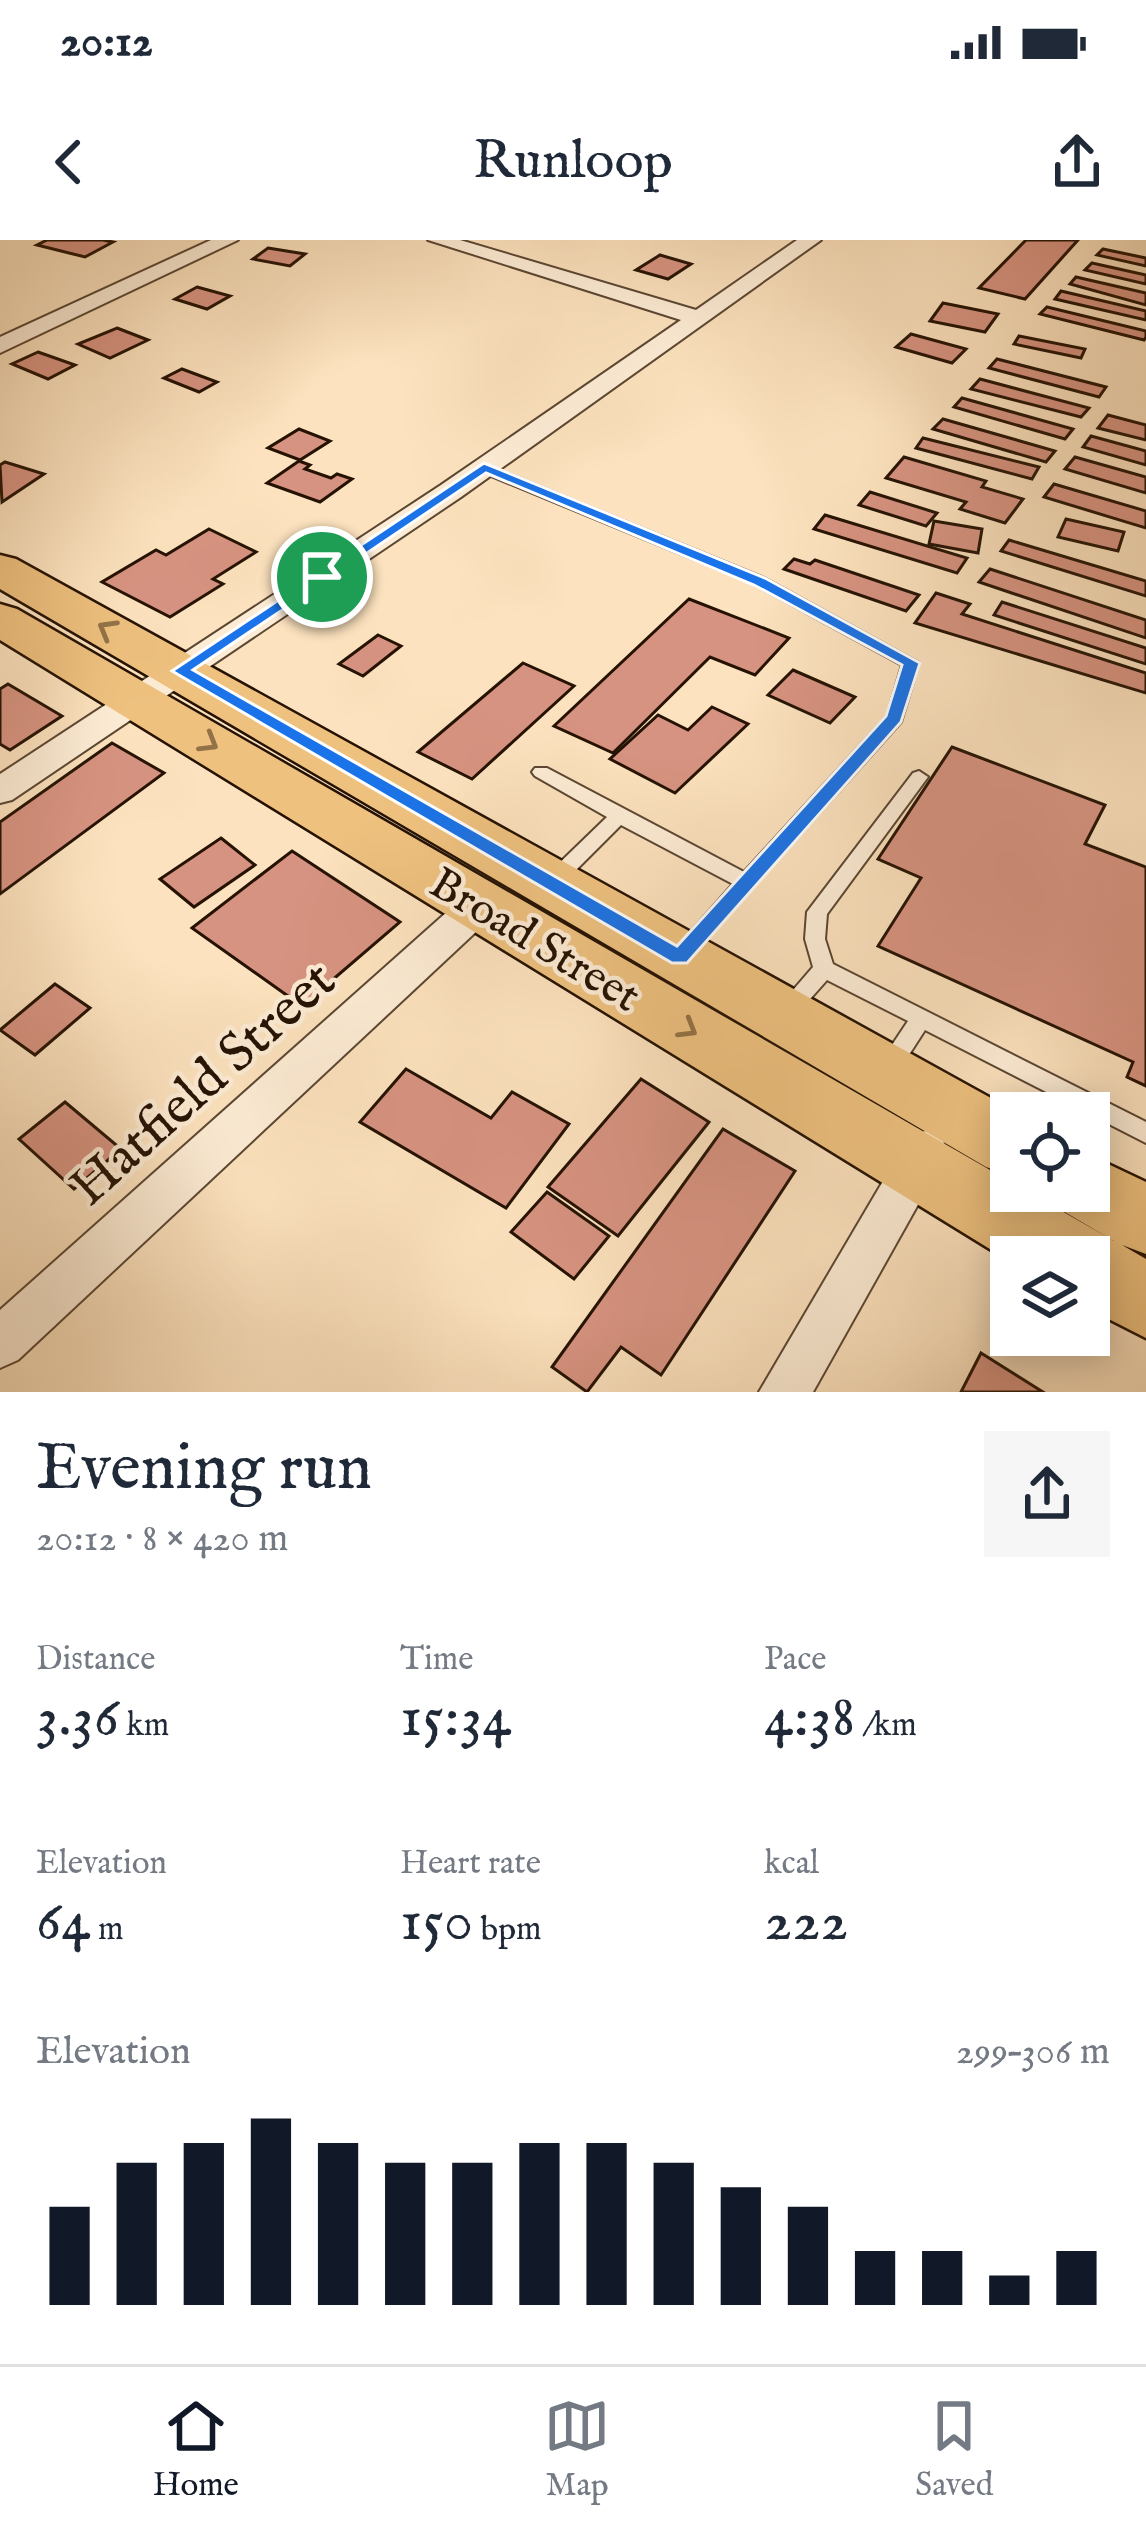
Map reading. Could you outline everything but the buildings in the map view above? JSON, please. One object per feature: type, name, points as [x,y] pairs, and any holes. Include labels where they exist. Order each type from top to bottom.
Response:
[{"type":"main road","name":"Broad Street","points":[[0,568],[158,685],[480,905],[1036,1236]]},
{"type":"main road","name":"Broad Street","points":[[0,619],[158,685],[551,883],[990,1133]]},
{"type":"main road","points":[[1110,1200],[1146,1220]]},
{"type":"main road","points":[[1110,1280],[1146,1301]]},
{"type":"street","points":[[0,346],[228,240]]},
{"type":"street","points":[[438,240],[698,318]]},
{"type":"street","points":[[0,791],[484,468],[812,240]]},
{"type":"street","name":"Hatfield Street","points":[[0,1343],[480,905]]},
{"type":"street","points":[[785,1392],[948,1110]]},
{"type":"lane","points":[[484,468],[759,581],[911,663],[895,718],[680,957]]},
{"type":"lane","points":[[541,772],[746,882]]},
{"type":"lane","points":[[919,777],[817,912],[815,940],[824,969],[1146,1133]]},
{"type":"lane","points":[[551,883],[619,816]]},
{"type":"lane","points":[[783,1015],[824,969]]},
{"type":"lane","points":[[885,1074],[921,1018]]},
{"type":"route","points":[[484,468],[759,581],[911,663],[895,718],[680,957],[180,671],[322,577],[484,468]]}]
